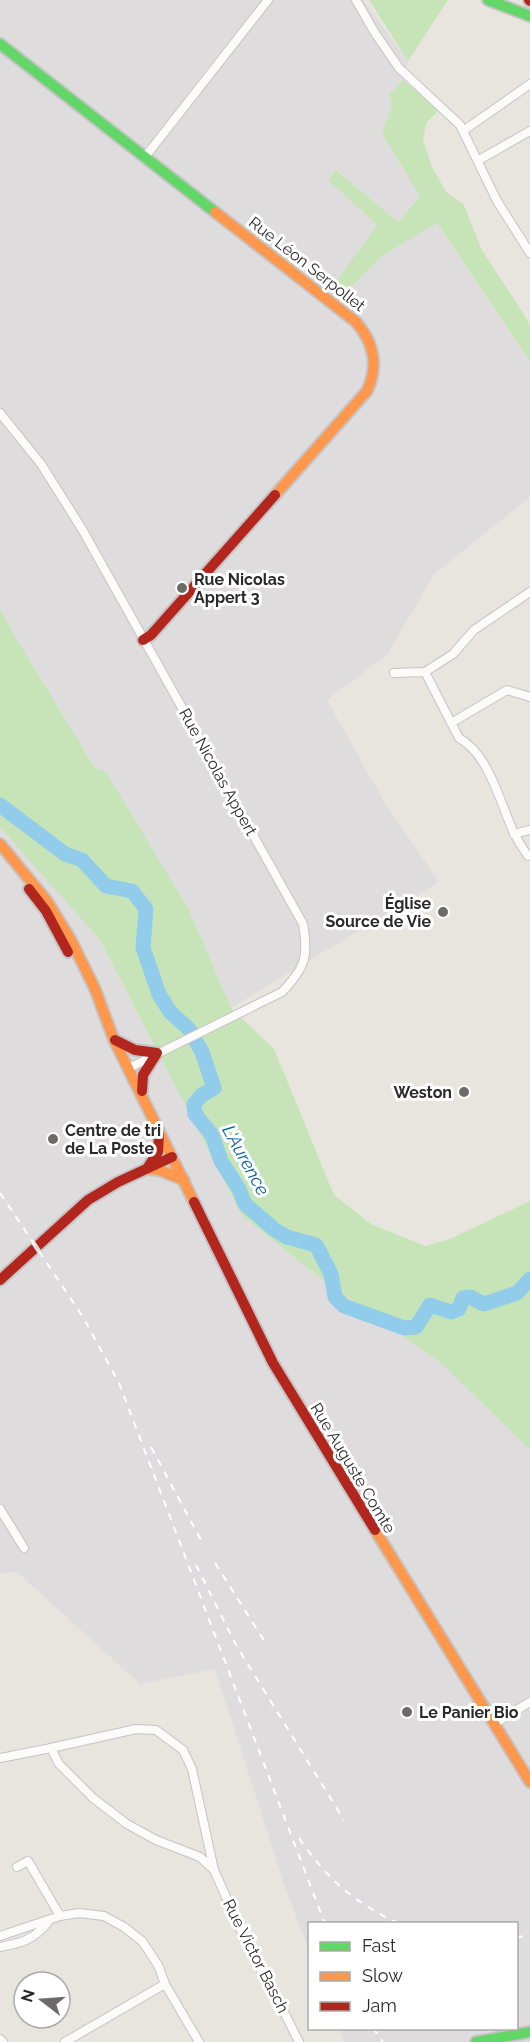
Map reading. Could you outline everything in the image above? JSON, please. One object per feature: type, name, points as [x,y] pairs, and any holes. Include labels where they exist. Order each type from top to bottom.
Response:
[{"type":"main road","points":[[488,0],[530,16]]},
{"type":"main road","name":"Rue Léon Serpollet","points":[[0,44],[356,322],[370,339],[374,364],[371,383],[367,391],[151,635],[143,640]]},
{"type":"main road","points":[[0,844],[53,908],[105,1011],[109,1026]]},
{"type":"main road","points":[[0,854],[46,911],[99,1013],[109,1026]]},
{"type":"main road","name":"Rue Auguste Comte","points":[[109,1026],[273,1363],[530,1782]]},
{"type":"main road","points":[[114,1040],[134,1051],[157,1053]]},
{"type":"main road","points":[[143,1097],[143,1075],[157,1053]]},
{"type":"main road","points":[[146,1169],[158,1152],[159,1132]]},
{"type":"main road","points":[[0,1280],[88,1200],[118,1182],[172,1157]]},
{"type":"main road","points":[[146,1169],[159,1170],[184,1180]]},
{"type":"main road","points":[[476,2042],[530,2032]]},
{"type":"street","points":[[145,157],[268,0]]},
{"type":"street","points":[[356,0],[399,68],[460,125],[498,201],[530,253]]},
{"type":"street","points":[[463,131],[530,84]]},
{"type":"street","points":[[479,160],[530,131]]},
{"type":"street","name":"Rue Nicolas Appert","points":[[0,413],[41,464],[82,529],[303,924],[306,944],[304,964],[294,980],[282,992],[191,1035],[129,1068]]},
{"type":"street","points":[[394,673],[426,672],[453,654],[474,630],[530,592]]},
{"type":"street","points":[[426,672],[459,738],[468,743],[478,754],[503,805],[514,834],[528,856]]},
{"type":"street","points":[[451,723],[507,690],[530,697]]},
{"type":"street","points":[[514,834],[530,830]]},
{"type":"street","points":[[0,1509],[24,1548]]},
{"type":"street","points":[[494,1724],[530,1702]]},
{"type":"street","name":"Rue Victor Basch","points":[[0,1758],[136,1729],[156,1730],[183,1750],[192,1769],[214,1870],[252,1956],[299,2042]]},
{"type":"street","points":[[51,1748],[59,1764],[93,1798],[127,1824],[156,1840],[200,1857],[214,1870]]},
{"type":"street","points":[[17,1867],[28,1861],[60,1916]]},
{"type":"street","points":[[0,1936],[60,1916],[79,1913],[104,1916],[124,1927],[142,1941],[158,1965],[165,1984],[199,2042]]},
{"type":"street","points":[[0,1947],[21,1943],[39,1933],[49,1921]]},
{"type":"street","points":[[65,2042],[165,1984]]},
{"type":"shaded area","points":[[0,0],[363,0],[408,61],[403,80],[389,95],[392,106],[382,134],[420,195],[398,222],[337,170],[328,179],[377,225],[340,298],[383,255],[436,222],[530,363],[530,497],[433,575],[388,654],[327,700],[383,800],[439,882],[231,1008],[189,910],[106,772],[95,768],[0,608]]},
{"type":"shaded area","points":[[0,827],[100,940],[242,1216],[328,1284],[441,1363],[530,1450],[530,2042],[344,2042],[339,2030],[518,2030],[518,1922],[308,1922],[308,1948],[287,1893],[215,1669],[140,1684],[17,1572],[0,1573]]},
{"type":"green space","points":[[369,0],[448,0],[408,61]]},
{"type":"green space","points":[[403,80],[438,111],[426,123],[423,140],[432,167],[446,192],[464,205],[482,250],[530,324],[530,362],[437,223],[383,255],[340,298],[330,290],[377,225],[328,180],[336,170],[398,222],[420,196],[382,134],[392,106],[389,95]]},
{"type":"green space","points":[[0,608],[95,768],[106,772],[189,910],[231,1008],[274,1049],[334,1195],[371,1224],[425,1246],[450,1239],[530,1201],[530,1450],[441,1363],[328,1284],[242,1216],[100,940],[0,827]]},
{"type":"waterway","name":"L'Aurence","points":[[0,805],[65,854],[82,860],[106,886],[132,891],[146,909],[143,948],[159,994],[170,1012],[189,1029],[202,1052],[214,1088],[202,1095],[194,1104],[195,1114],[212,1135],[221,1161],[239,1189],[245,1204],[275,1230],[287,1237],[316,1245],[331,1274],[335,1297],[344,1306],[404,1328],[416,1327],[430,1305],[451,1312],[459,1309],[463,1298],[470,1297],[484,1304],[517,1293],[530,1279]]},
{"type":"railway","points":[[0,1193],[83,1317],[119,1383],[324,1922]]},
{"type":"railway","points":[[151,1447],[201,1540]]},
{"type":"railway","points":[[215,1563],[265,1642]]},
{"type":"railway","points":[[196,1565],[236,1645],[344,1820]]},
{"type":"railway","points":[[299,1838],[331,1878],[368,1907],[396,1922]]},
{"type":"railway","points":[[518,1937],[530,1936]]},
{"type":"railway","points":[[374,2030],[383,2042]]},
{"type":"traffic: fast","points":[[488,0],[530,16]]},
{"type":"traffic: fast","points":[[0,44],[215,212]]},
{"type":"traffic: fast","points":[[476,2042],[530,2032]]},
{"type":"traffic: slow","points":[[215,212],[356,322],[367,338],[373,355],[373,372],[367,391],[275,495]]},
{"type":"traffic: slow","points":[[0,844],[47,901],[71,940],[95,989],[114,1040],[194,1202]]},
{"type":"traffic: slow","points":[[146,1169],[159,1170],[184,1180]]},
{"type":"traffic: slow","points":[[375,1530],[530,1782]]},
{"type":"traffic: jam","points":[[143,640],[151,635],[275,495]]},
{"type":"traffic: jam","points":[[29,889],[46,911],[68,952]]},
{"type":"traffic: jam","points":[[115,1040],[135,1050],[157,1053]]},
{"type":"traffic: jam","points":[[142,1091],[143,1075],[157,1053]]},
{"type":"traffic: jam","points":[[148,1167],[158,1152],[159,1135]]},
{"type":"traffic: jam","points":[[0,1280],[88,1200],[118,1182],[172,1157]]},
{"type":"traffic: jam","points":[[194,1202],[273,1363],[375,1530]]},
{"type":"place","name":"Rue Nicolas Appert 3","points":[[182,588]]},
{"type":"place","name":"Église Source de Vie","points":[[443,912]]},
{"type":"place","name":"Weston","points":[[464,1092]]},
{"type":"place","name":"Centre de tri de La Poste","points":[[53,1139]]},
{"type":"place","name":"Le Panier Bio","points":[[407,1712]]}]
